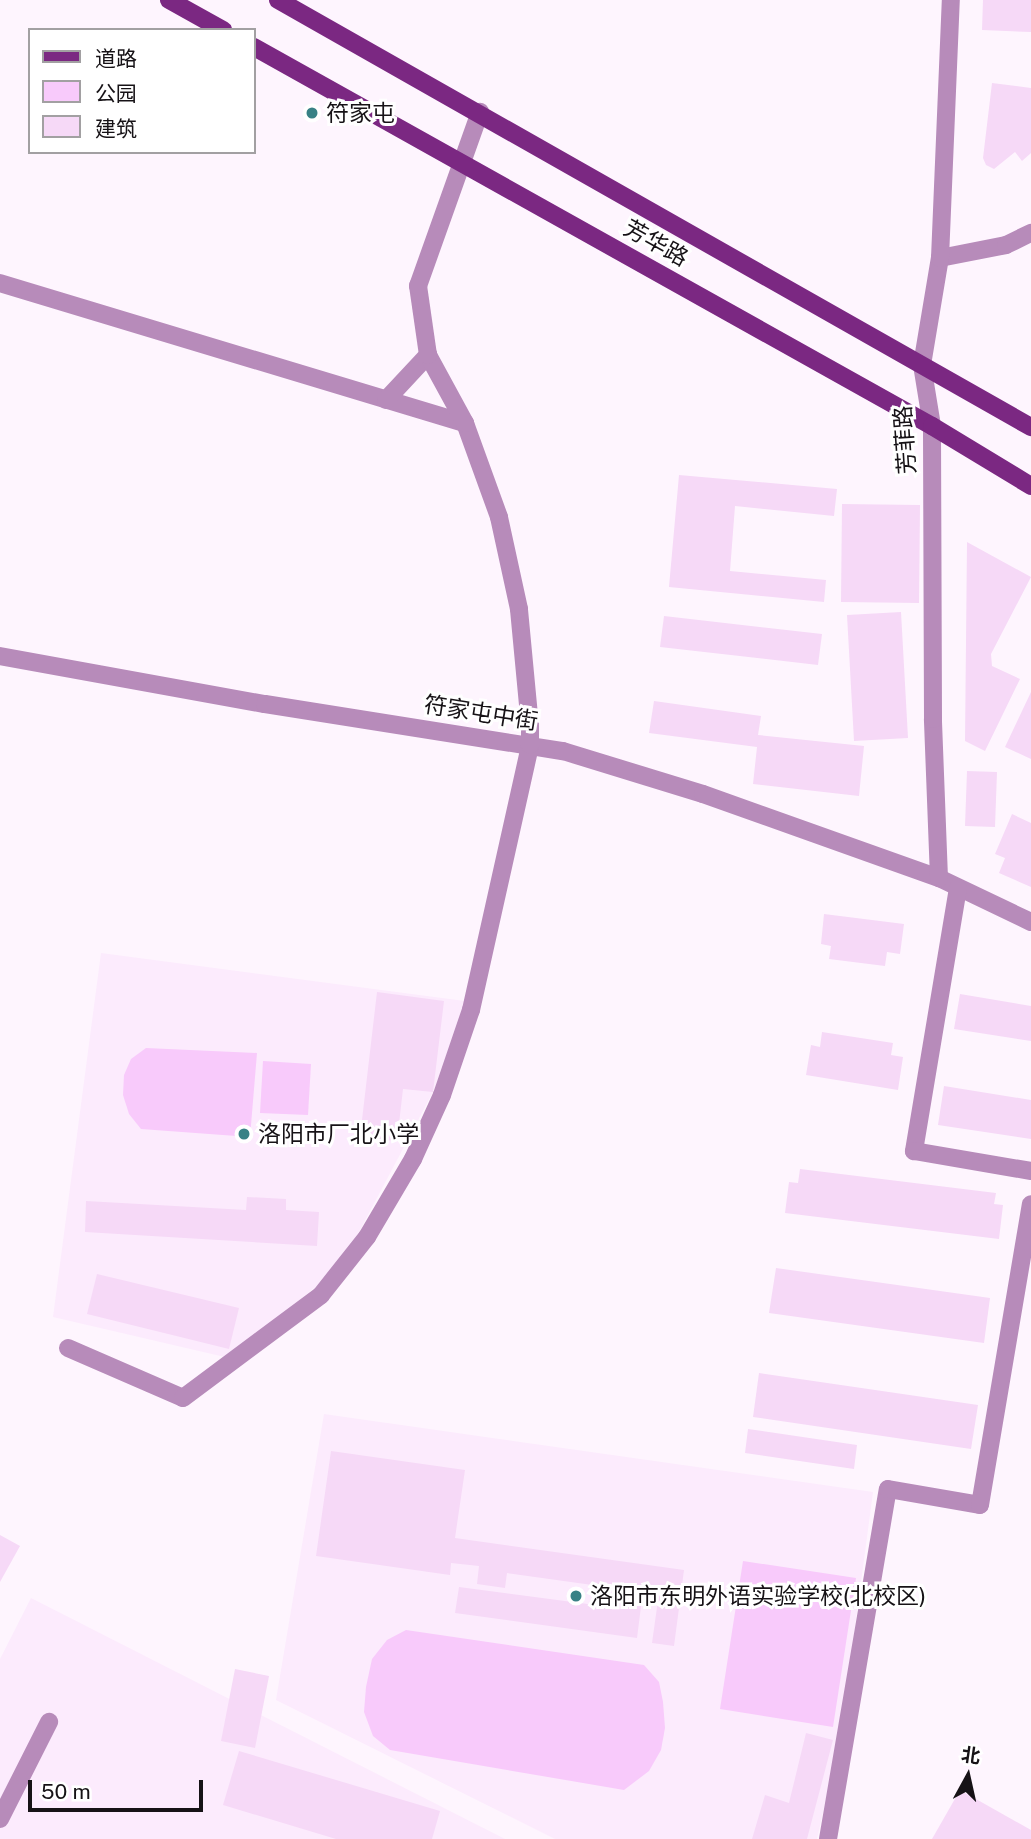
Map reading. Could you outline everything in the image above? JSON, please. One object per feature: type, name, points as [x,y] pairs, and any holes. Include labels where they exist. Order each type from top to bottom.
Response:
[{"type":"main road","points":[[169,0],[219,28]]},
{"type":"main road","name":"芳华路","points":[[278,0],[480,112],[1031,427]]},
{"type":"main road","name":"芳华路","points":[[256,48],[932,426],[1031,486]]},
{"type":"street","name":"芳菲路","points":[[939,878],[933,719],[932,426],[922,365],[940,258],[951,0]]},
{"type":"street","points":[[68,1348],[183,1398],[321,1295],[368,1237],[413,1159],[442,1095],[471,1010],[530,745],[519,609],[499,517],[464,423],[428,355],[418,286],[480,112]]},
{"type":"street","points":[[940,258],[1006,245],[1031,233]]},
{"type":"street","points":[[0,283],[464,423]]},
{"type":"street","points":[[386,400],[428,355]]},
{"type":"street","name":"符家屯中街","points":[[0,656],[265,704],[563,751],[703,794],[939,878],[1031,922]]},
{"type":"street","points":[[958,888],[914,1151],[1031,1171]]},
{"type":"street","points":[[828,1839],[888,1489],[980,1505],[1031,1204]]},
{"type":"street","points":[[0,1819],[49,1722]]},
{"type":"shaded area","name":"洛阳市厂北小学","points":[[101,953],[480,1003],[341,1266],[229,1358],[53,1317]]},
{"type":"shaded area","name":"洛阳市东明外语实验学校(北校区)","points":[[324,1414],[873,1492],[841,1732],[817,1839],[555,1839],[276,1700]]},
{"type":"shaded area","points":[[31,1598],[505,1839],[0,1839],[0,1659]]},
{"type":"green space","points":[[146,1048],[257,1053],[250,1137],[141,1129],[129,1114],[123,1095],[124,1075],[131,1059]]},
{"type":"green space","points":[[263,1061],[311,1064],[308,1115],[260,1113]]},
{"type":"green space","points":[[743,1561],[856,1578],[833,1727],[720,1709]]},
{"type":"green space","points":[[406,1630],[644,1665],[659,1682],[663,1702],[665,1728],[661,1750],[649,1771],[624,1790],[390,1750],[373,1736],[364,1712],[366,1687],[372,1659],[387,1640]]},
{"type":"building","points":[[983,0],[1031,0],[1031,32],[982,30]]},
{"type":"building","points":[[992,83],[1031,88],[1031,153],[1022,161],[1015,152],[994,169],[986,165],[983,158]]},
{"type":"building","points":[[679,475],[837,489],[834,516],[735,506],[730,571],[826,580],[824,602],[669,587]]},
{"type":"building","points":[[842,504],[920,505],[919,603],[841,602]]},
{"type":"building","points":[[967,542],[1031,577],[991,654],[992,666],[1020,679],[985,751],[965,741]]},
{"type":"building","points":[[901,612],[908,738],[854,741],[847,615]]},
{"type":"building","points":[[664,616],[822,634],[818,665],[660,647]]},
{"type":"building","points":[[1031,692],[1031,759],[1005,747]]},
{"type":"building","points":[[654,701],[761,716],[758,735],[864,746],[859,796],[753,784],[757,747],[649,733]]},
{"type":"building","points":[[967,771],[997,772],[995,827],[965,826]]},
{"type":"building","points":[[1012,814],[1031,823],[1031,887],[999,873],[1005,858],[995,854]]},
{"type":"building","points":[[824,914],[904,924],[900,954],[887,952],[885,966],[829,959],[831,946],[821,944]]},
{"type":"building","points":[[377,992],[444,1001],[433,1092],[403,1089],[397,1141],[360,1137]]},
{"type":"building","points":[[960,994],[1031,1006],[1031,1041],[954,1029]]},
{"type":"building","points":[[822,1032],[893,1043],[891,1055],[903,1057],[898,1090],[806,1075],[811,1045],[820,1047]]},
{"type":"building","points":[[944,1086],[1031,1100],[1031,1139],[938,1125]]},
{"type":"building","points":[[800,1169],[996,1193],[994,1204],[1003,1205],[999,1239],[785,1213],[789,1182],[798,1183]]},
{"type":"building","points":[[247,1197],[286,1199],[286,1210],[319,1212],[317,1246],[85,1232],[86,1201],[246,1210]]},
{"type":"building","points":[[776,1268],[990,1298],[984,1343],[769,1313]]},
{"type":"building","points":[[97,1274],[239,1308],[229,1349],[87,1314]]},
{"type":"building","points":[[759,1373],[978,1405],[971,1449],[753,1417]]},
{"type":"building","points":[[748,1429],[857,1445],[854,1469],[745,1453]]},
{"type":"building","points":[[331,1451],[465,1470],[455,1538],[684,1570],[674,1646],[652,1643],[659,1593],[643,1591],[637,1638],[455,1613],[459,1587],[618,1608],[621,1589],[507,1573],[505,1588],[477,1584],[479,1566],[451,1563],[450,1575],[316,1556]]},
{"type":"building","points":[[0,1535],[20,1546],[0,1582]]},
{"type":"building","points":[[235,1669],[269,1676],[255,1748],[221,1741]]},
{"type":"building","points":[[806,1733],[833,1740],[807,1839],[752,1839],[765,1795],[789,1803]]},
{"type":"building","points":[[239,1751],[440,1811],[432,1839],[336,1839],[223,1805]]},
{"type":"building","points":[[960,1790],[1031,1830],[1031,1839],[932,1839]]},
{"type":"place","name":"符家屯","points":[[312,113]]},
{"type":"place","name":"洛阳市厂北小学","points":[[244,1134]]},
{"type":"place","name":"洛阳市东明外语实验学校(北校区)","points":[[576,1596]]}]
